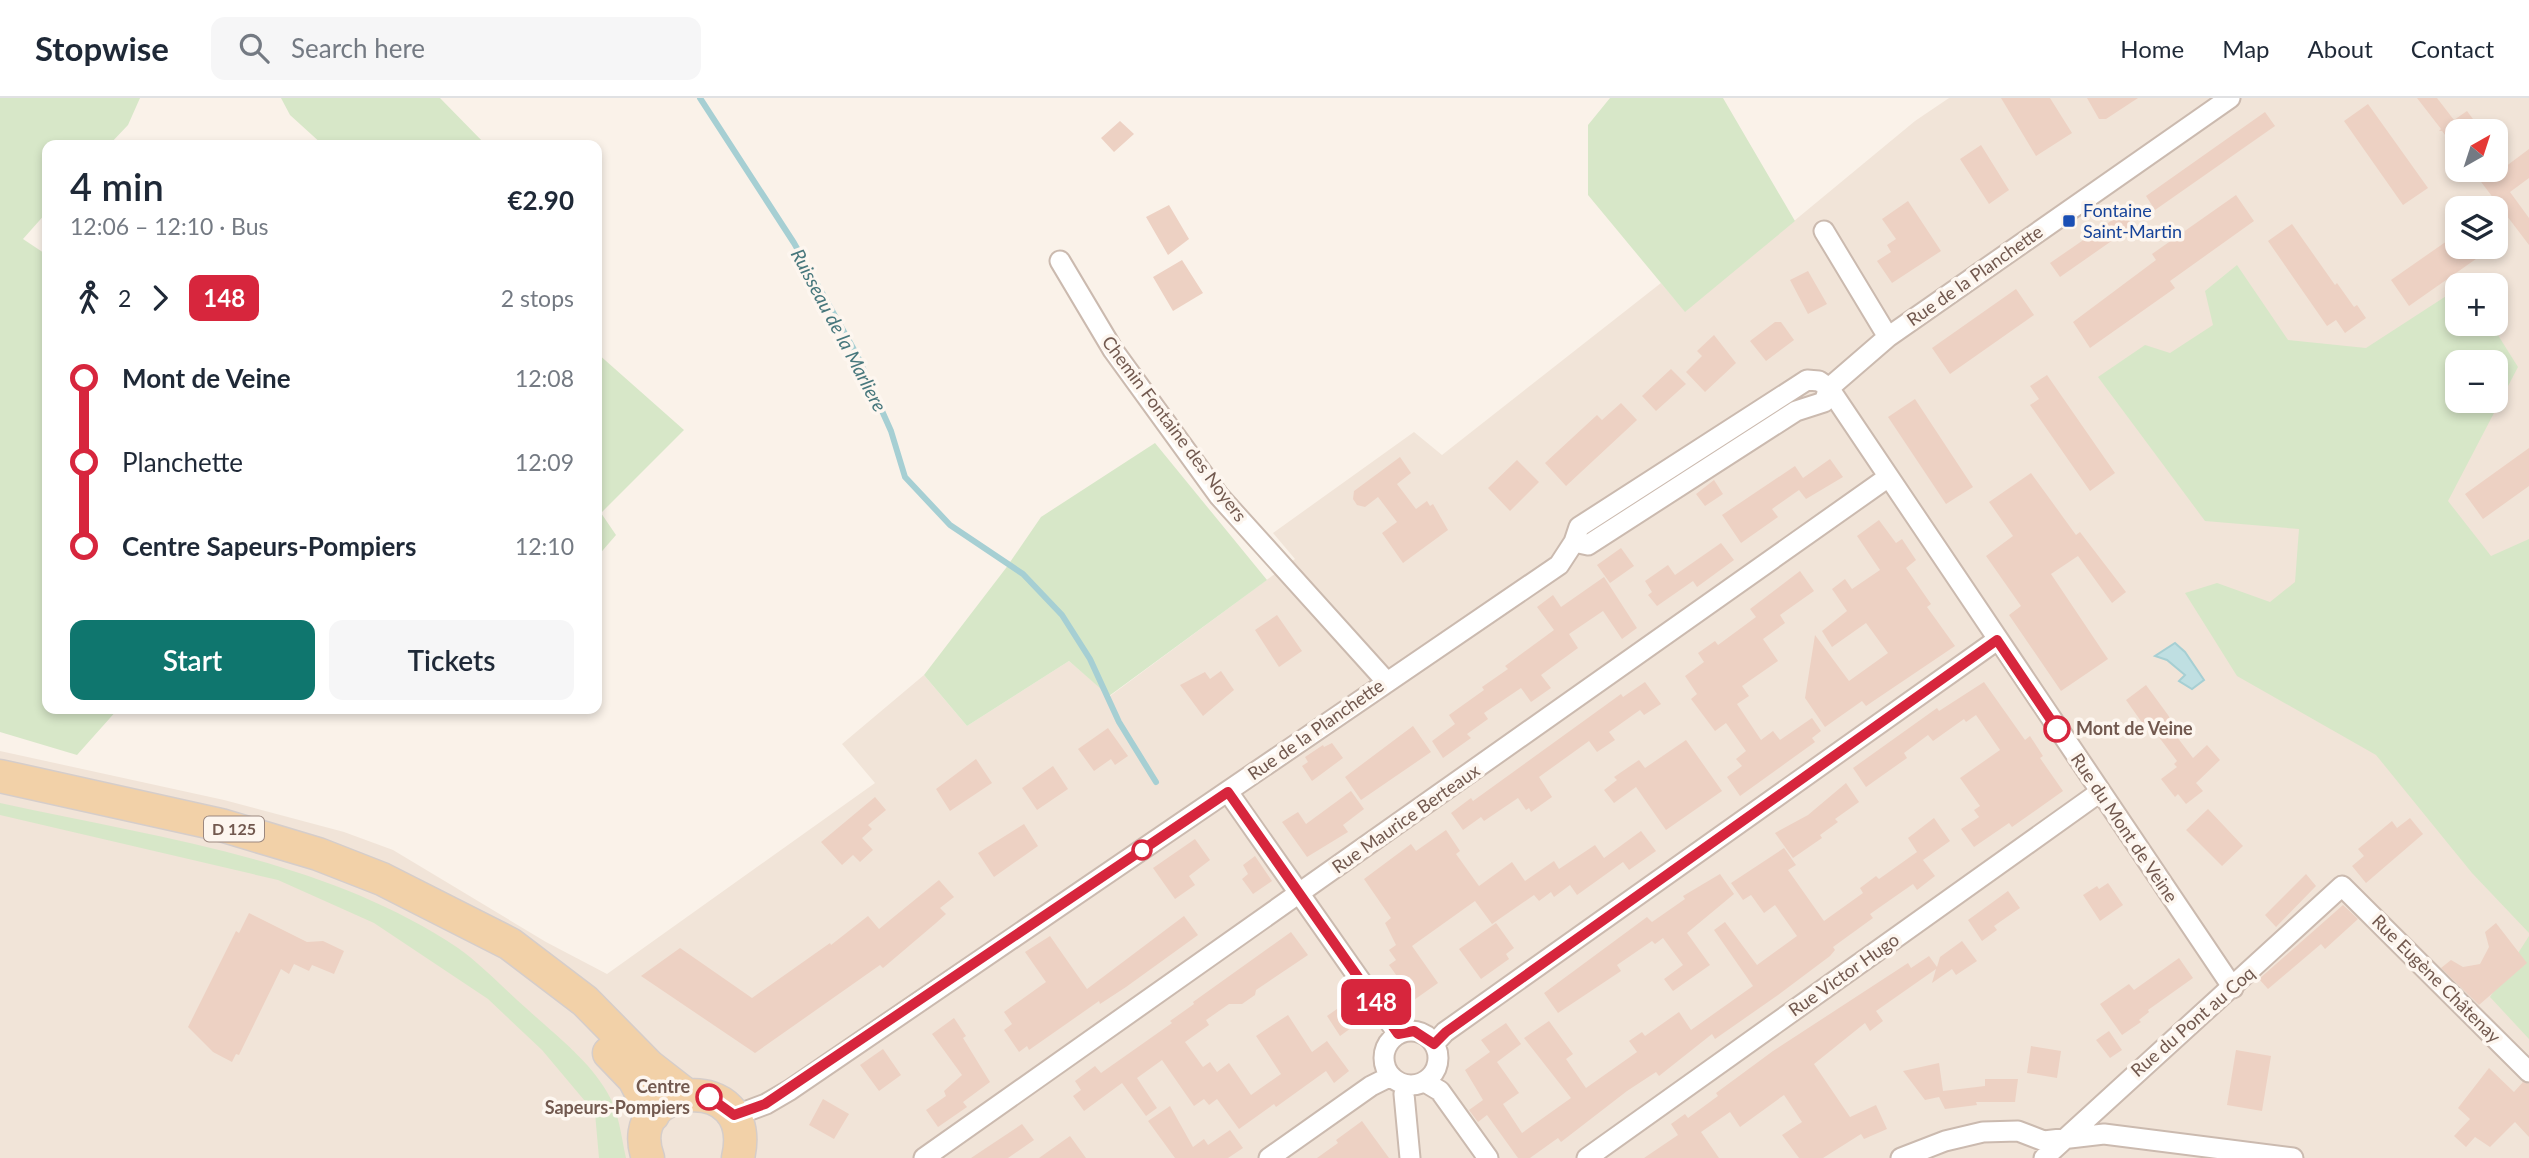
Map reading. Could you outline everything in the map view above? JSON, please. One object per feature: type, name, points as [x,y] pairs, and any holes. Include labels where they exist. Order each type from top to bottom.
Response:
[{"type":"main road","name":"D 125","points":[[0,776],[251,834],[382,879],[510,944],[585,1001],[649,1066],[685,1094]]},
{"type":"main road","name":"D 125","points":[[457,916],[533,981],[619,1062],[634,1079],[653,1115]]},
{"type":"main road","points":[[648,1158],[645,1141],[653,1115],[673,1098],[685,1094],[717,1100],[742,1141]]},
{"type":"street","name":"Rue de la Planchette","points":[[742,1141],[765,1104],[790,1090],[1559,565],[1574,542],[1579,527],[1807,380],[1819,381],[1829,388],[1888,337],[2230,98]]},
{"type":"street","points":[[1824,231],[1888,337]]},
{"type":"street","name":"Chemin Fontaine des Noyers","points":[[1060,261],[1113,351],[1219,496],[1386,681]]},
{"type":"street","name":"Rue du Mont de Veine","points":[[1829,388],[2232,988]]},
{"type":"street","name":"Rue Maurice Berteaux","points":[[924,1158],[1887,478]]},
{"type":"street","points":[[1434,1044],[1446,1032],[1997,640]]},
{"type":"street","points":[[1228,792],[1398,1034]]},
{"type":"street","name":"Rue Victor Hugo","points":[[1587,1158],[2100,792]]},
{"type":"street","name":"Rue du Pont au Coq","points":[[2044,1158],[2342,886]]},
{"type":"street","name":"Rue Eugène Châtenay","points":[[2342,886],[2529,1072]]},
{"type":"street","points":[[1269,1158],[1371,1086],[1408,1081],[1436,1069],[1438,1060],[1434,1044],[1414,1031],[1398,1034],[1385,1053],[1408,1081],[1440,1091],[1488,1158]]},
{"type":"street","points":[[1408,1081],[1404,1094],[1410,1158]]},
{"type":"street","points":[[1901,1158],[1945,1141],[1983,1132],[2018,1131],[2044,1140],[2063,1140],[2104,1133],[2293,1158]]},
{"type":"shaded area","points":[[1949,98],[2529,98],[2529,1158],[0,1158],[0,751],[224,800],[344,832],[393,850],[546,942],[607,974],[875,783],[842,744],[924,675],[967,726],[1069,661],[1110,696],[1295,559],[1273,533],[1414,432],[1442,455],[1661,283],[1685,311],[1915,121]]},
{"type":"green space","points":[[0,98],[140,98],[128,125],[114,140],[42,140],[42,218],[23,239],[42,252],[42,714],[114,714],[77,755],[0,732]]},
{"type":"green space","points":[[281,98],[440,98],[481,140],[318,140],[290,115]]},
{"type":"green space","points":[[1610,98],[1723,98],[1795,221],[1685,312],[1588,195],[1588,125]]},
{"type":"green space","points":[[2237,265],[2288,340],[2366,348],[2445,297],[2445,336],[2499,336],[2507,350],[2445,350],[2445,413],[2494,413],[2448,501],[2491,556],[2529,539],[2529,933],[2472,873],[2376,755],[2237,676],[2185,593],[2217,583],[2270,602],[2295,582],[2299,529],[2205,521],[2098,377],[2145,345],[2170,353],[2213,325],[2205,291]]},
{"type":"green space","points":[[2508,351],[2518,367],[2508,386]]},
{"type":"green space","points":[[602,357],[684,430],[602,512]]},
{"type":"green space","points":[[1155,443],[1267,580],[1109,696],[1069,661],[967,726],[924,675],[1006,568],[1041,517]]},
{"type":"green space","points":[[602,514],[616,535],[602,551]]},
{"type":"green space","points":[[0,803],[236,854],[352,892],[406,917],[467,955],[580,1058],[611,1099],[626,1158],[599,1158],[595,1113],[542,1050],[488,999],[374,923],[278,880],[0,815]]},
{"type":"green space","points":[[2529,936],[2529,1039],[2490,997]]},
{"type":"water","points":[[2175,643],[2185,652],[2204,680],[2192,689],[2179,681],[2185,675],[2167,660],[2155,656]]},
{"type":"building","points":[[2001,98],[2050,98],[2072,133],[2036,156]]},
{"type":"building","points":[[2087,98],[2138,98],[2106,119],[2099,119]]},
{"type":"building","points":[[2417,98],[2437,98],[2453,119],[2445,119],[2445,135],[2439,131],[2441,129]]},
{"type":"building","points":[[2368,104],[2428,188],[2403,205],[2344,121]]},
{"type":"building","points":[[2467,111],[2473,119],[2455,119]]},
{"type":"building","points":[[2265,112],[2275,126],[2155,210],[2146,196]]},
{"type":"building","points":[[1120,121],[1134,134],[1114,152],[1101,138]]},
{"type":"building","points":[[1981,145],[2009,190],[1989,204],[1960,159]]},
{"type":"building","points":[[2529,149],[2529,178],[2510,192],[2529,218],[2529,245],[2508,217],[2508,196],[2492,196],[2481,182],[2508,182],[2508,165]]},
{"type":"building","points":[[2236,195],[2254,221],[2170,281],[2175,288],[2090,348],[2073,322],[2156,260],[2152,254]]},
{"type":"building","points":[[1908,201],[1941,251],[1892,283],[1877,261],[1891,252],[1887,245],[1896,239],[1882,219]]},
{"type":"building","points":[[1169,205],[1189,239],[1168,255],[1146,217]]},
{"type":"building","points":[[2124,212],[2133,226],[2060,277],[2050,263]]},
{"type":"building","points":[[2292,224],[2335,285],[2337,283],[2354,307],[2357,305],[2366,318],[2345,333],[2336,320],[2327,326],[2268,241]]},
{"type":"building","points":[[2445,242],[2445,259],[2476,259],[2456,273],[2445,273],[2445,281],[2409,306],[2391,280]]},
{"type":"building","points":[[1182,260],[1203,293],[1173,311],[1153,277]]},
{"type":"building","points":[[1808,271],[1827,304],[1808,314],[1790,280]]},
{"type":"building","points":[[2016,289],[2034,315],[1950,374],[1932,348]]},
{"type":"building","points":[[1775,322],[1781,322],[1794,340],[1766,361],[1750,341]]},
{"type":"building","points":[[1714,335],[1736,363],[1705,392],[1686,372],[1702,356],[1697,351]]},
{"type":"building","points":[[1671,369],[1686,384],[1656,411],[1642,396]]},
{"type":"building","points":[[2047,375],[2115,473],[2090,491],[2030,405],[2039,399],[2030,386]]},
{"type":"building","points":[[1915,399],[1973,487],[1946,504],[1888,417]]},
{"type":"building","points":[[1621,403],[1637,420],[1566,486],[1545,463],[1597,415],[1602,420]]},
{"type":"building","points":[[2529,448],[2529,486],[2483,519],[2465,494]]},
{"type":"building","points":[[1400,457],[1411,473],[1397,484],[1416,509],[1427,501],[1430,506],[1433,504],[1448,530],[1403,563],[1382,533],[1397,522],[1378,497],[1365,507],[1357,505],[1353,499],[1354,491]]},
{"type":"building","points":[[1830,459],[1843,477],[1806,499],[1799,490],[1772,509],[1778,517],[1741,543],[1722,515],[1795,466],[1803,478]]},
{"type":"building","points":[[1517,460],[1539,482],[1510,511],[1488,488]]},
{"type":"building","points":[[2031,473],[2076,535],[2080,532],[2126,592],[2112,603],[2078,556],[2051,574],[2108,659],[2061,691],[2009,615],[2021,606],[1986,556],[2013,536],[1989,502]]},
{"type":"building","points":[[1714,480],[1723,494],[1705,506],[1696,494]]},
{"type":"building","points":[[1879,520],[1896,543],[1902,539],[1916,560],[1906,568],[1931,604],[1927,607],[1955,646],[1866,706],[1862,701],[1825,727],[1805,698],[1815,635],[1849,681],[1888,653],[1866,623],[1832,647],[1822,631],[1847,611],[1832,589],[1845,579],[1852,589],[1880,570],[1857,536]]},
{"type":"building","points":[[1721,543],[1734,560],[1697,587],[1693,581],[1657,606],[1648,595],[1652,592],[1645,581],[1668,565],[1675,575]]},
{"type":"building","points":[[1621,548],[1634,566],[1610,583],[1597,565]]},
{"type":"building","points":[[1800,571],[1814,591],[1780,615],[1785,623],[1763,639],[1778,661],[1742,686],[1749,696],[1737,704],[1761,740],[1773,731],[1780,740],[1812,718],[1821,731],[1812,738],[1815,742],[1740,796],[1727,777],[1742,766],[1736,759],[1746,751],[1726,723],[1715,731],[1691,699],[1697,694],[1685,676],[1704,662],[1698,653],[1715,641],[1718,645],[1756,617],[1750,609]]},
{"type":"building","points":[[1604,577],[1637,628],[1622,639],[1603,611],[1569,634],[1578,648],[1541,675],[1551,688],[1531,702],[1521,688],[1484,713],[1488,719],[1467,734],[1471,738],[1443,758],[1432,741],[1455,724],[1449,715],[1508,669],[1505,666],[1554,630],[1537,607],[1553,595],[1561,607]]},
{"type":"building","points":[[1277,615],[1302,651],[1279,667],[1255,630]]},
{"type":"building","points":[[1221,671],[1234,690],[1203,716],[1180,685],[1205,672],[1210,679]]},
{"type":"building","points":[[1645,682],[1661,704],[1644,715],[1640,710],[1609,732],[1615,740],[1597,752],[1589,741],[1539,777],[1552,797],[1531,812],[1529,808],[1526,810],[1518,798],[1484,821],[1481,817],[1463,830],[1451,813],[1471,798],[1473,801],[1621,694],[1623,697]]},
{"type":"building","points":[[1984,682],[2025,740],[2030,736],[2043,756],[2040,758],[2063,791],[2012,827],[2009,823],[1974,847],[1961,829],[1979,817],[1974,810],[1980,806],[1960,778],[2000,750],[1976,715],[1966,722],[1964,719],[1933,741],[1928,735],[1904,753],[1907,758],[1866,787],[1853,768],[1937,708],[1939,711]]},
{"type":"building","points":[[2146,685],[2177,730],[2174,733],[2193,758],[2207,745],[2220,760],[2196,783],[2203,791],[2186,804],[2178,794],[2175,797],[2161,779],[2177,767],[2174,764],[2177,761],[2152,728],[2148,731],[2126,700]]},
{"type":"building","points":[[1413,726],[1431,752],[1361,800],[1345,777]]},
{"type":"building","points":[[1108,728],[1128,756],[1115,765],[1111,759],[1094,771],[1078,749]]},
{"type":"building","points":[[1686,740],[1722,791],[1666,830],[1636,787],[1614,803],[1604,790],[1617,780],[1614,777],[1639,760],[1645,768]]},
{"type":"building","points":[[1332,743],[1343,758],[1312,781],[1302,766],[1308,762],[1305,757],[1323,745],[1324,747]]},
{"type":"building","points":[[976,759],[992,783],[950,811],[936,789]]},
{"type":"building","points":[[1053,766],[1068,789],[1037,810],[1022,788]]},
{"type":"building","points":[[1846,783],[1859,802],[1835,819],[1838,822],[1820,835],[1822,838],[1793,858],[1775,833],[1808,815]]},
{"type":"building","points":[[1351,791],[1364,809],[1343,825],[1348,832],[1307,857],[1282,822],[1298,812],[1306,824]]},
{"type":"building","points":[[875,797],[886,810],[868,825],[872,829],[862,838],[873,850],[860,862],[853,855],[842,865],[821,842]]},
{"type":"building","points":[[2208,809],[2243,846],[2222,866],[2186,830]]},
{"type":"building","points":[[1934,818],[1950,841],[1923,860],[1935,876],[1917,890],[1913,884],[1870,914],[1873,918],[1833,947],[1835,950],[1830,956],[1778,995],[1715,1039],[1712,1034],[1659,1076],[1656,1072],[1627,1091],[1561,1142],[1558,1138],[1530,1158],[1518,1158],[1487,1115],[1478,1122],[1469,1110],[1483,1100],[1465,1070],[1490,1052],[1481,1040],[1506,1023],[1521,1044],[1497,1062],[1519,1093],[1503,1104],[1522,1133],[1571,1098],[1524,1038],[1549,1021],[1573,1054],[1566,1059],[1586,1088],[1637,1052],[1629,1041],[1642,1032],[1645,1036],[1679,1012],[1691,1030],[1753,986],[1714,930],[1725,922],[1757,965],[1797,936],[1775,905],[1764,913],[1751,895],[1743,900],[1731,883],[1784,848],[1796,865],[1788,870],[1824,921],[1863,893],[1860,888],[1876,876],[1879,879],[1917,852],[1908,838]]},
{"type":"building","points":[[2410,818],[2423,834],[2366,883],[2352,866],[2364,856],[2358,849],[2392,821],[2397,828]]},
{"type":"building","points":[[1024,824],[1038,846],[994,877],[978,853]]},
{"type":"building","points":[[1446,830],[1460,851],[1456,854],[1479,886],[1512,862],[1525,881],[1554,861],[1559,869],[1595,845],[1604,858],[1641,831],[1656,851],[1629,870],[1623,862],[1577,895],[1570,885],[1554,897],[1551,892],[1539,901],[1534,895],[1492,924],[1475,901],[1412,946],[1438,983],[1414,1000],[1389,965],[1396,960],[1389,950],[1396,945],[1385,923],[1391,918],[1364,879],[1411,844],[1416,851]]},
{"type":"building","points":[[1195,839],[1210,860],[1189,876],[1195,885],[1175,899],[1153,868]]},
{"type":"building","points":[[1255,856],[1272,881],[1253,894],[1242,879],[1248,874],[1243,865]]},
{"type":"building","points":[[1720,874],[1734,894],[1687,933],[1710,965],[1673,991],[1664,979],[1683,965],[1663,938],[1655,944],[1652,941],[1617,965],[1621,971],[1558,1013],[1544,993],[1647,917],[1652,922],[1685,899],[1683,896]]},
{"type":"building","points":[[2306,874],[2316,886],[2276,927],[2265,915]]},
{"type":"building","points":[[939,880],[954,897],[940,908],[946,914],[883,968],[880,965],[755,1053],[641,976],[680,948],[752,998],[830,943],[831,945],[868,916],[879,929]]},
{"type":"building","points":[[2108,883],[2123,905],[2100,921],[2083,895]]},
{"type":"building","points":[[2008,891],[2020,908],[1994,926],[1997,930],[1982,941],[1968,920]]},
{"type":"building","points":[[2343,905],[2358,919],[2325,949],[2321,944],[2268,989],[2259,979]]},
{"type":"building","points":[[249,913],[307,942],[323,941],[344,951],[334,974],[312,965],[309,971],[294,964],[289,974],[281,969],[239,1055],[236,1054],[232,1062],[213,1052],[188,1027],[236,931],[239,933]]},
{"type":"building","points":[[1184,916],[1198,935],[1100,1004],[1099,1001],[1029,1050],[1027,1046],[1019,1052],[1004,1030],[1012,1024],[1004,1012],[1046,982],[1025,952],[1050,936],[1087,989]]},
{"type":"building","points":[[1496,923],[1514,948],[1506,954],[1509,959],[1481,979],[1459,949]]},
{"type":"building","points":[[2496,923],[2527,963],[2479,1005],[2441,968],[2451,960],[2463,967],[2480,964],[2489,947],[2485,932]]},
{"type":"building","points":[[1291,932],[1308,955],[1256,990],[1255,995],[1242,1004],[1229,1004],[1206,1020],[1209,1025],[1185,1042],[1203,1067],[1210,1062],[1217,1072],[1229,1063],[1251,1095],[1281,1074],[1256,1036],[1288,1015],[1312,1052],[1327,1041],[1349,1071],[1334,1083],[1326,1071],[1276,1107],[1274,1104],[1239,1129],[1217,1099],[1209,1105],[1204,1099],[1194,1106],[1162,1060],[1137,1078],[1157,1108],[1146,1116],[1122,1083],[1084,1111],[1073,1096],[1081,1090],[1075,1081],[1095,1066],[1101,1073],[1172,1023],[1170,1021],[1194,1004],[1193,1002]]},
{"type":"building","points":[[1962,941],[1977,961],[1956,975],[1952,969],[1932,983],[1936,969],[1876,1011],[1883,1021],[1870,1031],[1865,1023],[1814,1064],[1850,1117],[1876,1105],[1887,1129],[1864,1139],[1861,1134],[1823,1158],[1799,1158],[1782,1135],[1802,1122],[1784,1095],[1740,1127],[1730,1112],[1701,1132],[1719,1158],[1644,1158],[1678,1135],[1671,1124],[1685,1114],[1688,1118],[1718,1096],[1716,1093],[1773,1051],[1908,963],[1911,968],[1929,956],[1937,967],[1940,957]]},
{"type":"building","points":[[2179,958],[2193,978],[2148,1010],[2139,1020],[2141,1022],[2122,1035],[2100,1004],[2129,984],[2134,990]]},
{"type":"building","points":[[1344,1004],[1358,1023],[1340,1036],[1327,1016]]},
{"type":"building","points":[[954,1018],[990,1082],[963,1102],[967,1107],[938,1127],[926,1110],[946,1096],[944,1091],[962,1075],[932,1034]]},
{"type":"building","points":[[2109,1031],[2122,1050],[2110,1058],[2096,1040]]},
{"type":"building","points":[[2031,1046],[2061,1051],[2057,1078],[2027,1073]]},
{"type":"building","points":[[883,1049],[901,1075],[879,1091],[860,1065]]},
{"type":"building","points":[[2236,1050],[2271,1056],[2262,1111],[2227,1105]]},
{"type":"building","points":[[1939,1063],[1943,1091],[1985,1086],[1985,1079],[2018,1079],[2015,1102],[1976,1102],[1977,1105],[1945,1109],[1939,1097],[1925,1100],[1903,1071]]},
{"type":"building","points":[[2489,1068],[2514,1092],[2523,1082],[2529,1084],[2529,1137],[2515,1122],[2490,1147],[2475,1137],[2466,1147],[2454,1136],[2470,1119],[2458,1108]]},
{"type":"building","points":[[823,1099],[849,1114],[834,1139],[809,1125]]},
{"type":"building","points":[[1170,1106],[1193,1147],[1204,1139],[1208,1145],[1230,1130],[1243,1148],[1228,1158],[1175,1158],[1148,1121]]},
{"type":"building","points":[[1362,1121],[1389,1158],[1317,1158],[1338,1143],[1336,1140]]},
{"type":"building","points":[[1022,1124],[1034,1140],[1008,1158],[971,1158]]},
{"type":"building","points":[[1070,1136],[1086,1158],[1039,1158]]},
{"type":"waterway","name":"Ruisseau de la Marliere","points":[[700,98],[794,243],[857,355],[891,431],[905,477],[950,525],[1023,574],[1062,615],[1090,659],[1119,722],[1156,782]]},
{"type":"bus line","name":"148","points":[[709,1097],[717,1100],[734,1115],[765,1104],[790,1090],[1228,792],[1398,1034],[1406,1031],[1422,1033],[1434,1044],[1446,1032],[1997,640],[2057,729]]},
{"type":"place","name":"Fontaine Saint-Martin","points":[[2069,221]]},
{"type":"place","name":"Mont de Veine","points":[[2057,729]]},
{"type":"place","name":"Centre Sapeurs-Pompiers","points":[[709,1097]]}]
